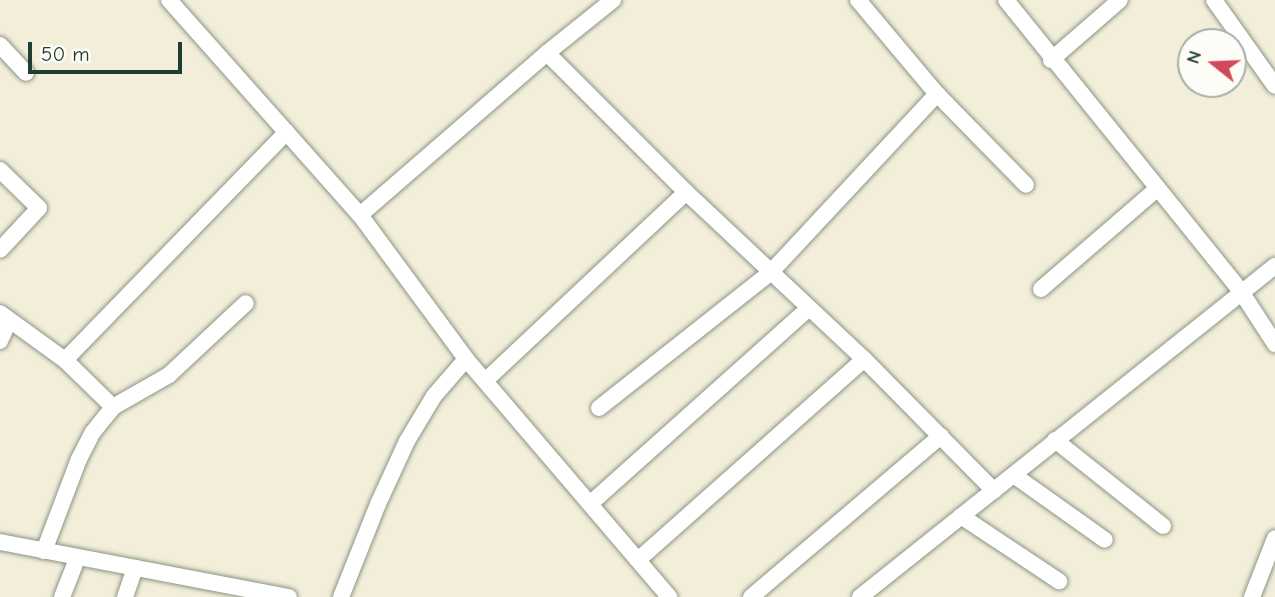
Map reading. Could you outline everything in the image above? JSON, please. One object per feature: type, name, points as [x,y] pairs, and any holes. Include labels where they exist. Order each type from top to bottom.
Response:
[{"type":"street","points":[[360,215],[547,52],[613,0]]},
{"type":"street","points":[[858,0],[937,94],[1026,185]]},
{"type":"street","points":[[1006,0],[1051,60],[1241,293],[1275,344]]},
{"type":"street","points":[[1051,60],[1120,0]]},
{"type":"street","points":[[1214,0],[1275,86]]},
{"type":"street","points":[[178,3],[360,215],[466,359],[669,597]]},
{"type":"street","points":[[0,45],[26,73]]},
{"type":"street","points":[[547,52],[686,192],[863,359],[994,491]]},
{"type":"street","points":[[600,408],[770,273],[937,94]]},
{"type":"street","points":[[65,360],[287,132]]},
{"type":"street","points":[[0,170],[39,208],[0,250]]},
{"type":"street","points":[[1041,289],[1157,189]]},
{"type":"street","points":[[485,381],[686,192]]},
{"type":"street","points":[[860,597],[1275,266]]},
{"type":"street","points":[[44,551],[79,459],[93,432],[113,407],[169,375],[246,303]]},
{"type":"street","points":[[591,503],[808,309]]},
{"type":"street","points":[[0,341],[5,317],[65,360],[113,407]]},
{"type":"street","points":[[341,597],[378,504],[407,441],[434,396],[466,359]]},
{"type":"street","points":[[638,560],[863,359]]},
{"type":"street","points":[[751,597],[941,436]]},
{"type":"street","points":[[1055,440],[1163,526]]},
{"type":"street","points":[[1015,476],[1105,540]]},
{"type":"street","points":[[961,516],[1059,582]]},
{"type":"street","points":[[1252,597],[1275,538]]},
{"type":"street","points":[[0,542],[246,592],[289,597]]},
{"type":"street","points":[[62,597],[76,559]]},
{"type":"street","points":[[125,597],[135,568]]}]
